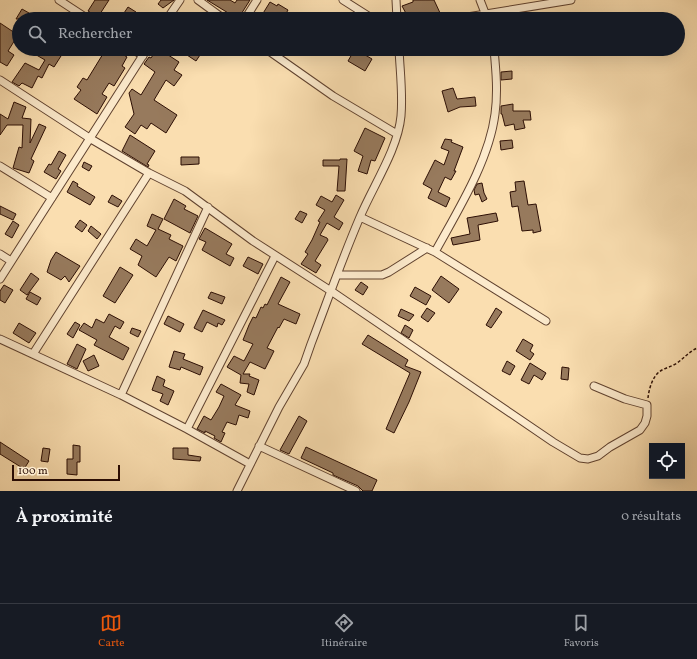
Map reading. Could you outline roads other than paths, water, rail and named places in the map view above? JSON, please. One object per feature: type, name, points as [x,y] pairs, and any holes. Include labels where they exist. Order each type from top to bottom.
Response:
[{"type":"street","points":[[59,0],[77,12]]},
{"type":"street","points":[[172,12],[180,0]]},
{"type":"street","points":[[198,0],[214,12]]},
{"type":"street","points":[[249,12],[257,0]]},
{"type":"street","points":[[342,0],[362,12]]},
{"type":"street","points":[[396,0],[398,12]]},
{"type":"street","points":[[480,0],[485,12]]},
{"type":"street","points":[[512,12],[571,0]]},
{"type":"street","points":[[0,279],[143,56]]},
{"type":"street","points":[[276,56],[333,96],[397,134]]},
{"type":"street","points":[[237,491],[279,407],[304,364],[360,217],[397,134],[401,116],[402,88],[400,56]]},
{"type":"street","points":[[435,252],[463,200],[486,150],[495,113],[497,82],[495,56]]},
{"type":"street","points":[[0,80],[91,139],[149,173],[185,191],[275,256],[331,292],[553,442],[580,458],[588,459],[598,456],[610,447],[640,430],[645,423],[646,405],[625,400],[594,386]]},
{"type":"street","points":[[0,166],[52,198]]},
{"type":"street","points":[[34,354],[149,173]]},
{"type":"street","points":[[121,394],[208,207]]},
{"type":"street","points":[[360,217],[435,252],[546,321]]},
{"type":"street","points":[[337,275],[382,275],[427,248]]},
{"type":"street","points":[[0,254],[11,260]]},
{"type":"street","points":[[187,429],[275,256]]},
{"type":"street","points":[[0,339],[121,394],[250,464]]},
{"type":"street","points":[[259,446],[356,491]]}]
